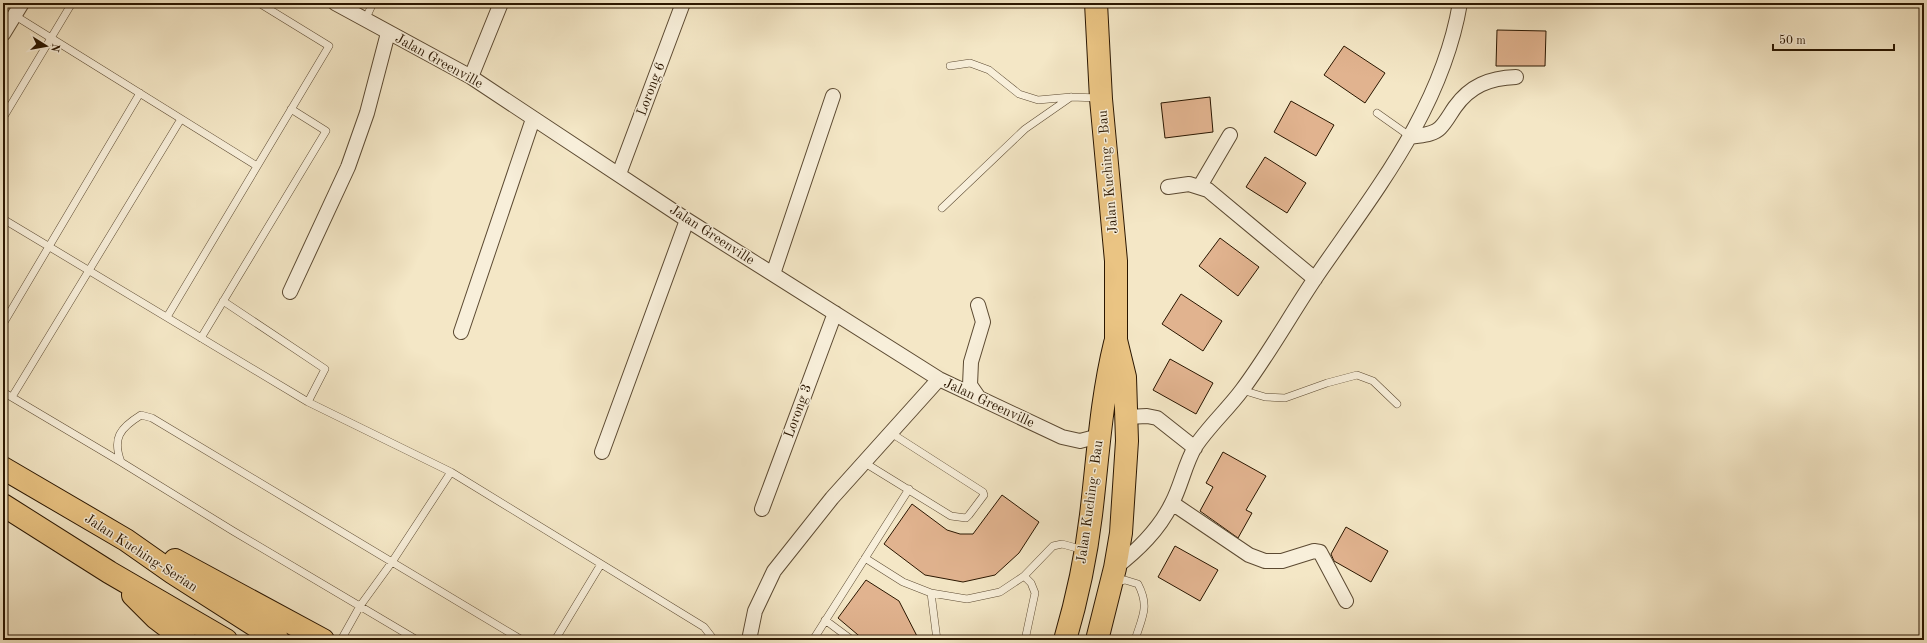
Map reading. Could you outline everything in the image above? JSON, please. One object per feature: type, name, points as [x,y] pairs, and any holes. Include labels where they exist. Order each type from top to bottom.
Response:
[{"type":"main road","name":"Jalan Kuching - Bau","points":[[1096,3],[1101,98],[1116,261],[1116,340],[1125,377],[1127,417],[1122,518],[1113,575],[1097,640]]},
{"type":"main road","name":"Jalan Kuching - Bau","points":[[1065,640],[1085,550],[1106,377],[1116,340]]},
{"type":"main road","name":"Jalan Kuching-Serian","points":[[3,468],[126,540],[180,577],[278,640]]},
{"type":"main road","points":[[3,505],[109,572],[226,640]]},
{"type":"main road","points":[[126,540],[184,564],[323,640]]},
{"type":"main road","points":[[109,572],[156,618],[185,640]]},
{"type":"street","points":[[3,34],[22,3]]},
{"type":"street","points":[[471,77],[500,3]]},
{"type":"street","name":"Lorong 6","points":[[619,174],[683,3]]},
{"type":"street","points":[[1113,575],[1157,529],[1172,503],[1195,448],[1242,390],[1315,279],[1366,207],[1411,137],[1444,65],[1457,20],[1460,3]]},
{"type":"street","name":"Jalan Greenville","points":[[339,4],[388,33],[471,77],[687,220],[939,379],[1062,437],[1080,441],[1099,436]]},
{"type":"street","points":[[290,292],[348,166],[367,113],[388,33]]},
{"type":"street","points":[[1411,137],[1429,134],[1440,128],[1462,97],[1476,86],[1500,78],[1516,77]]},
{"type":"street","points":[[773,274],[833,96]]},
{"type":"street","points":[[460,332],[533,119]]},
{"type":"street","points":[[1200,186],[1230,135]]},
{"type":"street","points":[[1168,186],[1189,184],[1200,186],[1208,190],[1220,198],[1315,279]]},
{"type":"street","points":[[602,452],[687,220]]},
{"type":"street","points":[[978,305],[982,322],[971,362],[970,385],[979,398]]},
{"type":"street","name":"Lorong 3","points":[[762,509],[835,313]]},
{"type":"street","points":[[749,640],[755,611],[774,571],[827,504],[939,379]]},
{"type":"street","points":[[1127,417],[1147,416],[1157,418],[1195,448]]},
{"type":"street","points":[[1172,503],[1249,555],[1265,561],[1282,561],[1314,551],[1320,552],[1346,600]]},
{"type":"lane","points":[[3,118],[72,3]]},
{"type":"lane","points":[[167,318],[329,46],[259,3]]},
{"type":"lane","points":[[271,10],[275,3]]},
{"type":"lane","points":[[365,20],[373,3]]},
{"type":"lane","points":[[14,16],[257,166]]},
{"type":"lane","points":[[950,66],[970,63],[989,70],[1019,94],[1038,100],[1071,97],[1101,98]]},
{"type":"lane","points":[[3,324],[140,93]]},
{"type":"lane","points":[[942,208],[1025,128],[1071,97]]},
{"type":"lane","points":[[201,338],[326,131],[291,109]]},
{"type":"lane","points":[[1377,113],[1411,137]]},
{"type":"lane","points":[[12,397],[181,119]]},
{"type":"lane","points":[[3,219],[308,402],[451,472],[704,627],[714,640]]},
{"type":"lane","points":[[224,301],[325,369],[308,402]]},
{"type":"lane","points":[[1242,390],[1265,398],[1285,398],[1328,383],[1357,375],[1373,381],[1397,404]]},
{"type":"lane","points":[[3,392],[121,462],[232,531],[417,640]]},
{"type":"lane","points":[[121,462],[116,448],[121,431],[130,422],[141,415],[152,418],[522,640]]},
{"type":"lane","points":[[865,462],[951,516],[966,518],[969,516],[984,495],[981,490],[891,433]]},
{"type":"lane","points":[[341,640],[360,606],[392,562],[451,472]]},
{"type":"lane","points":[[814,640],[825,620],[909,489]]},
{"type":"lane","points":[[865,558],[903,582],[931,593],[967,599],[1000,592],[1024,576],[1053,546],[1062,544],[1085,550]]},
{"type":"lane","points":[[555,640],[601,564]]},
{"type":"lane","points":[[1113,575],[1138,584],[1145,597],[1144,611],[1135,640]]},
{"type":"lane","points":[[1024,576],[1031,583],[1035,592],[1025,640]]},
{"type":"lane","points":[[931,593],[938,640]]},
{"type":"lane","points":[[825,620],[852,640]]},
{"type":"building","points":[[1497,30],[1546,31],[1545,66],[1496,66]]},
{"type":"building","points":[[1344,46],[1385,73],[1365,103],[1324,75]]},
{"type":"building","points":[[1210,97],[1213,132],[1165,138],[1161,103]]},
{"type":"building","points":[[1291,101],[1334,125],[1316,156],[1274,132]]},
{"type":"building","points":[[1265,157],[1306,183],[1287,213],[1246,187]]},
{"type":"building","points":[[1220,238],[1259,267],[1238,296],[1199,266]]},
{"type":"building","points":[[1181,294],[1222,321],[1203,351],[1162,324]]},
{"type":"building","points":[[1170,359],[1213,383],[1196,414],[1153,390]]},
{"type":"building","points":[[1223,452],[1266,476],[1246,510],[1252,513],[1238,538],[1200,511],[1213,487],[1206,483]]},
{"type":"building","points":[[1002,495],[1039,522],[1019,553],[995,575],[963,582],[925,575],[884,544],[912,504],[947,530],[960,534],[973,534]]},
{"type":"building","points":[[1346,527],[1388,551],[1371,582],[1334,561],[1331,554]]},
{"type":"building","points":[[1175,546],[1218,570],[1200,601],[1158,577]]},
{"type":"building","points":[[866,580],[899,601],[919,640],[864,640],[838,618]]}]
